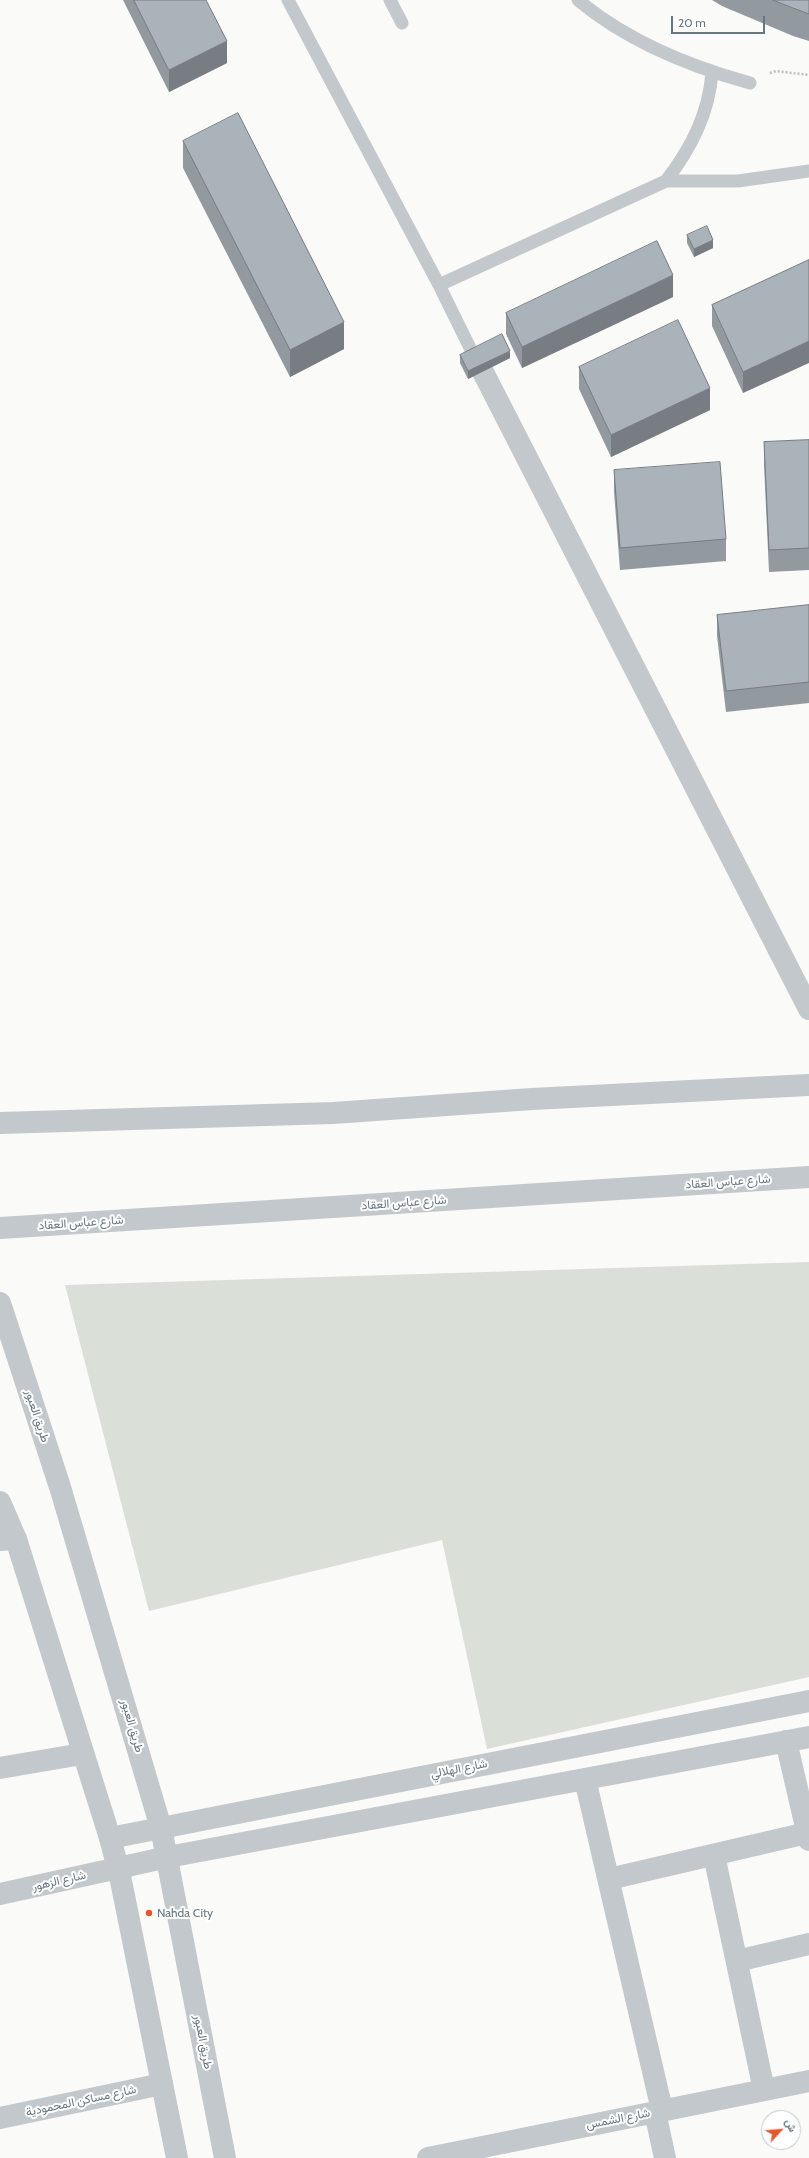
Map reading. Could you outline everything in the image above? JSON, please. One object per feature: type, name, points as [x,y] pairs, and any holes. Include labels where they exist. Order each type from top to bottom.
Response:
[{"type":"street","points":[[478,364],[809,1009]]},
{"type":"street","points":[[0,1123],[333,1113],[532,1099],[809,1085]]},
{"type":"street","name":"شارع عباس العقاد","points":[[0,1228],[809,1177]]},
{"type":"street","name":"طريق العبور","points":[[0,1303],[60,1487],[161,1828],[168,1857],[225,2158]]},
{"type":"street","points":[[0,1502],[8,1540],[82,1754],[118,1867],[177,2158]]},
{"type":"street","name":"شارع الهلالي","points":[[110,1838],[809,1701]]},
{"type":"street","points":[[118,1867],[809,1737]]},
{"type":"street","points":[[609,1879],[714,1855],[808,1837],[786,1741]]},
{"type":"street","points":[[0,1768],[82,1754]]},
{"type":"street","points":[[585,1779],[609,1879],[659,2111],[665,2158]]},
{"type":"street","points":[[714,1855],[764,2090]]},
{"type":"street","name":"شارع الزهور","points":[[0,1894],[118,1867]]},
{"type":"street","points":[[737,1961],[809,1944]]},
{"type":"street","name":"شارع الشمس","points":[[428,2158],[809,2081]]},
{"type":"street","name":"شارع مساكن المحمودية","points":[[0,2118],[162,2084]]},
{"type":"lane","points":[[288,0],[439,285],[478,364]]},
{"type":"lane","points":[[390,0],[402,23]]},
{"type":"lane","points":[[578,0],[623,32],[667,55],[712,72],[750,83]]},
{"type":"lane","points":[[666,181],[682,161],[694,139],[710,92],[712,72]]},
{"type":"lane","points":[[439,285],[666,181],[738,181],[809,171]]},
{"type":"path","points":[[776,71],[809,75]]},
{"type":"shaded area","points":[[809,1262],[809,1677],[487,1749],[442,1540],[149,1611],[65,1285]]},
{"type":"building","points":[[134,0],[206,0],[227,41],[169,70]]},
{"type":"building","points":[[773,0],[809,0],[809,14],[793,8]]},
{"type":"building","points":[[238,113],[344,322],[290,350],[183,141]]},
{"type":"building","points":[[707,226],[713,240],[694,249],[687,235]]},
{"type":"building","points":[[657,241],[673,275],[522,347],[506,313]]},
{"type":"building","points":[[809,260],[809,341],[743,372],[712,305]]},
{"type":"building","points":[[678,320],[710,388],[611,435],[579,367]]},
{"type":"building","points":[[502,334],[510,351],[468,371],[460,355]]},
{"type":"building","points":[[809,440],[809,548],[769,550],[764,442]]},
{"type":"building","points":[[720,462],[726,539],[620,548],[614,470]]},
{"type":"building","points":[[809,605],[809,682],[726,691],[717,615]]},
{"type":"place","name":"Nahda City","points":[[149,1913]]}]
